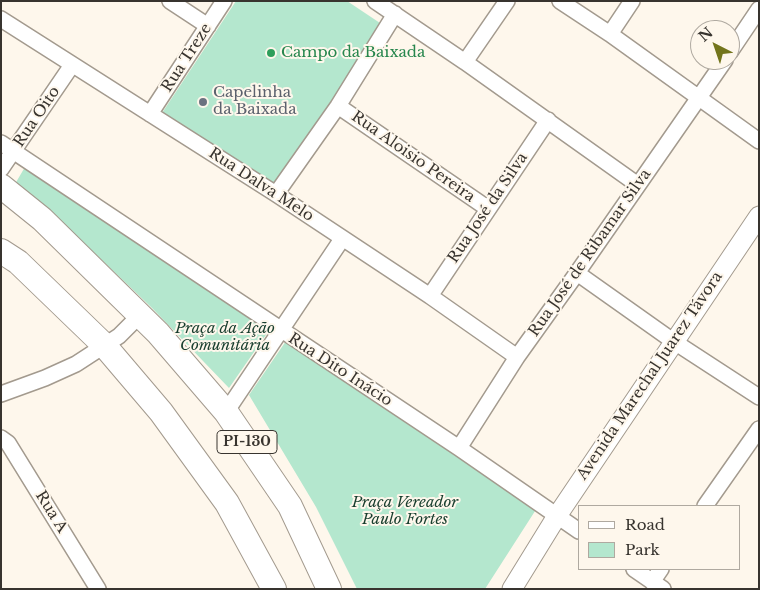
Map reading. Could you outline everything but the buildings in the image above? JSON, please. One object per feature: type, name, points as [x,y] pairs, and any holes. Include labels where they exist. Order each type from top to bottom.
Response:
[{"type":"main road","name":"PI-130","points":[[1,186],[42,219],[137,314],[158,332],[226,412],[290,506],[330,589]]},
{"type":"main road","name":"PI-130","points":[[1,251],[18,262],[104,345],[161,412],[227,503],[274,589]]},
{"type":"street","points":[[170,1],[208,26]]},
{"type":"street","name":"Rua Treze","points":[[150,114],[224,1]]},
{"type":"street","points":[[375,1],[548,120],[638,185]]},
{"type":"street","points":[[465,62],[507,1]]},
{"type":"street","points":[[560,1],[610,34],[759,141]]},
{"type":"street","points":[[610,34],[632,1]]},
{"type":"street","points":[[740,37],[759,9]]},
{"type":"street","points":[[276,194],[338,106],[395,14]]},
{"type":"street","name":"Rua Dalva Melo","points":[[1,19],[276,194],[430,296],[517,357]]},
{"type":"street","name":"Rua Oito","points":[[1,169],[7,148],[72,65]]},
{"type":"street","name":"Rua José de Ribamar Silva","points":[[459,448],[517,357],[718,70]]},
{"type":"street","name":"Rua Aloisio Pereira","points":[[338,106],[487,208]]},
{"type":"street","name":"Rua José da Silva","points":[[430,296],[487,208],[548,120]]},
{"type":"street","name":"Rua Dito Inácio","points":[[7,148],[459,448],[578,530]]},
{"type":"street","name":"Avenida Marechal Juarez Távora","points":[[512,589],[557,516],[673,341],[759,216]]},
{"type":"street","points":[[226,412],[342,239]]},
{"type":"street","points":[[577,274],[673,341],[759,397]]},
{"type":"street","points":[[1,394],[76,364],[119,336],[134,321],[137,314]]},
{"type":"street","points":[[706,505],[759,429]]},
{"type":"street","name":"Rua A","points":[[1,438],[8,443],[98,589]]},
{"type":"street","points":[[636,570],[658,585],[661,570]]},
{"type":"green space","points":[[236,1],[347,1],[383,25],[275,187],[162,113]]},
{"type":"green space","name":"Praça da Ação Comunitária","points":[[25,167],[270,329],[229,388],[152,308],[62,222],[15,184]]},
{"type":"green space","name":"Praça Vereador Paulo Fortes","points":[[286,341],[537,508],[485,589],[357,589],[316,507],[249,395]]},
{"type":"place","name":"Campo da Baixada","points":[[271,53]]},
{"type":"place","name":"Capelinha da Baixada","points":[[203,102]]}]
